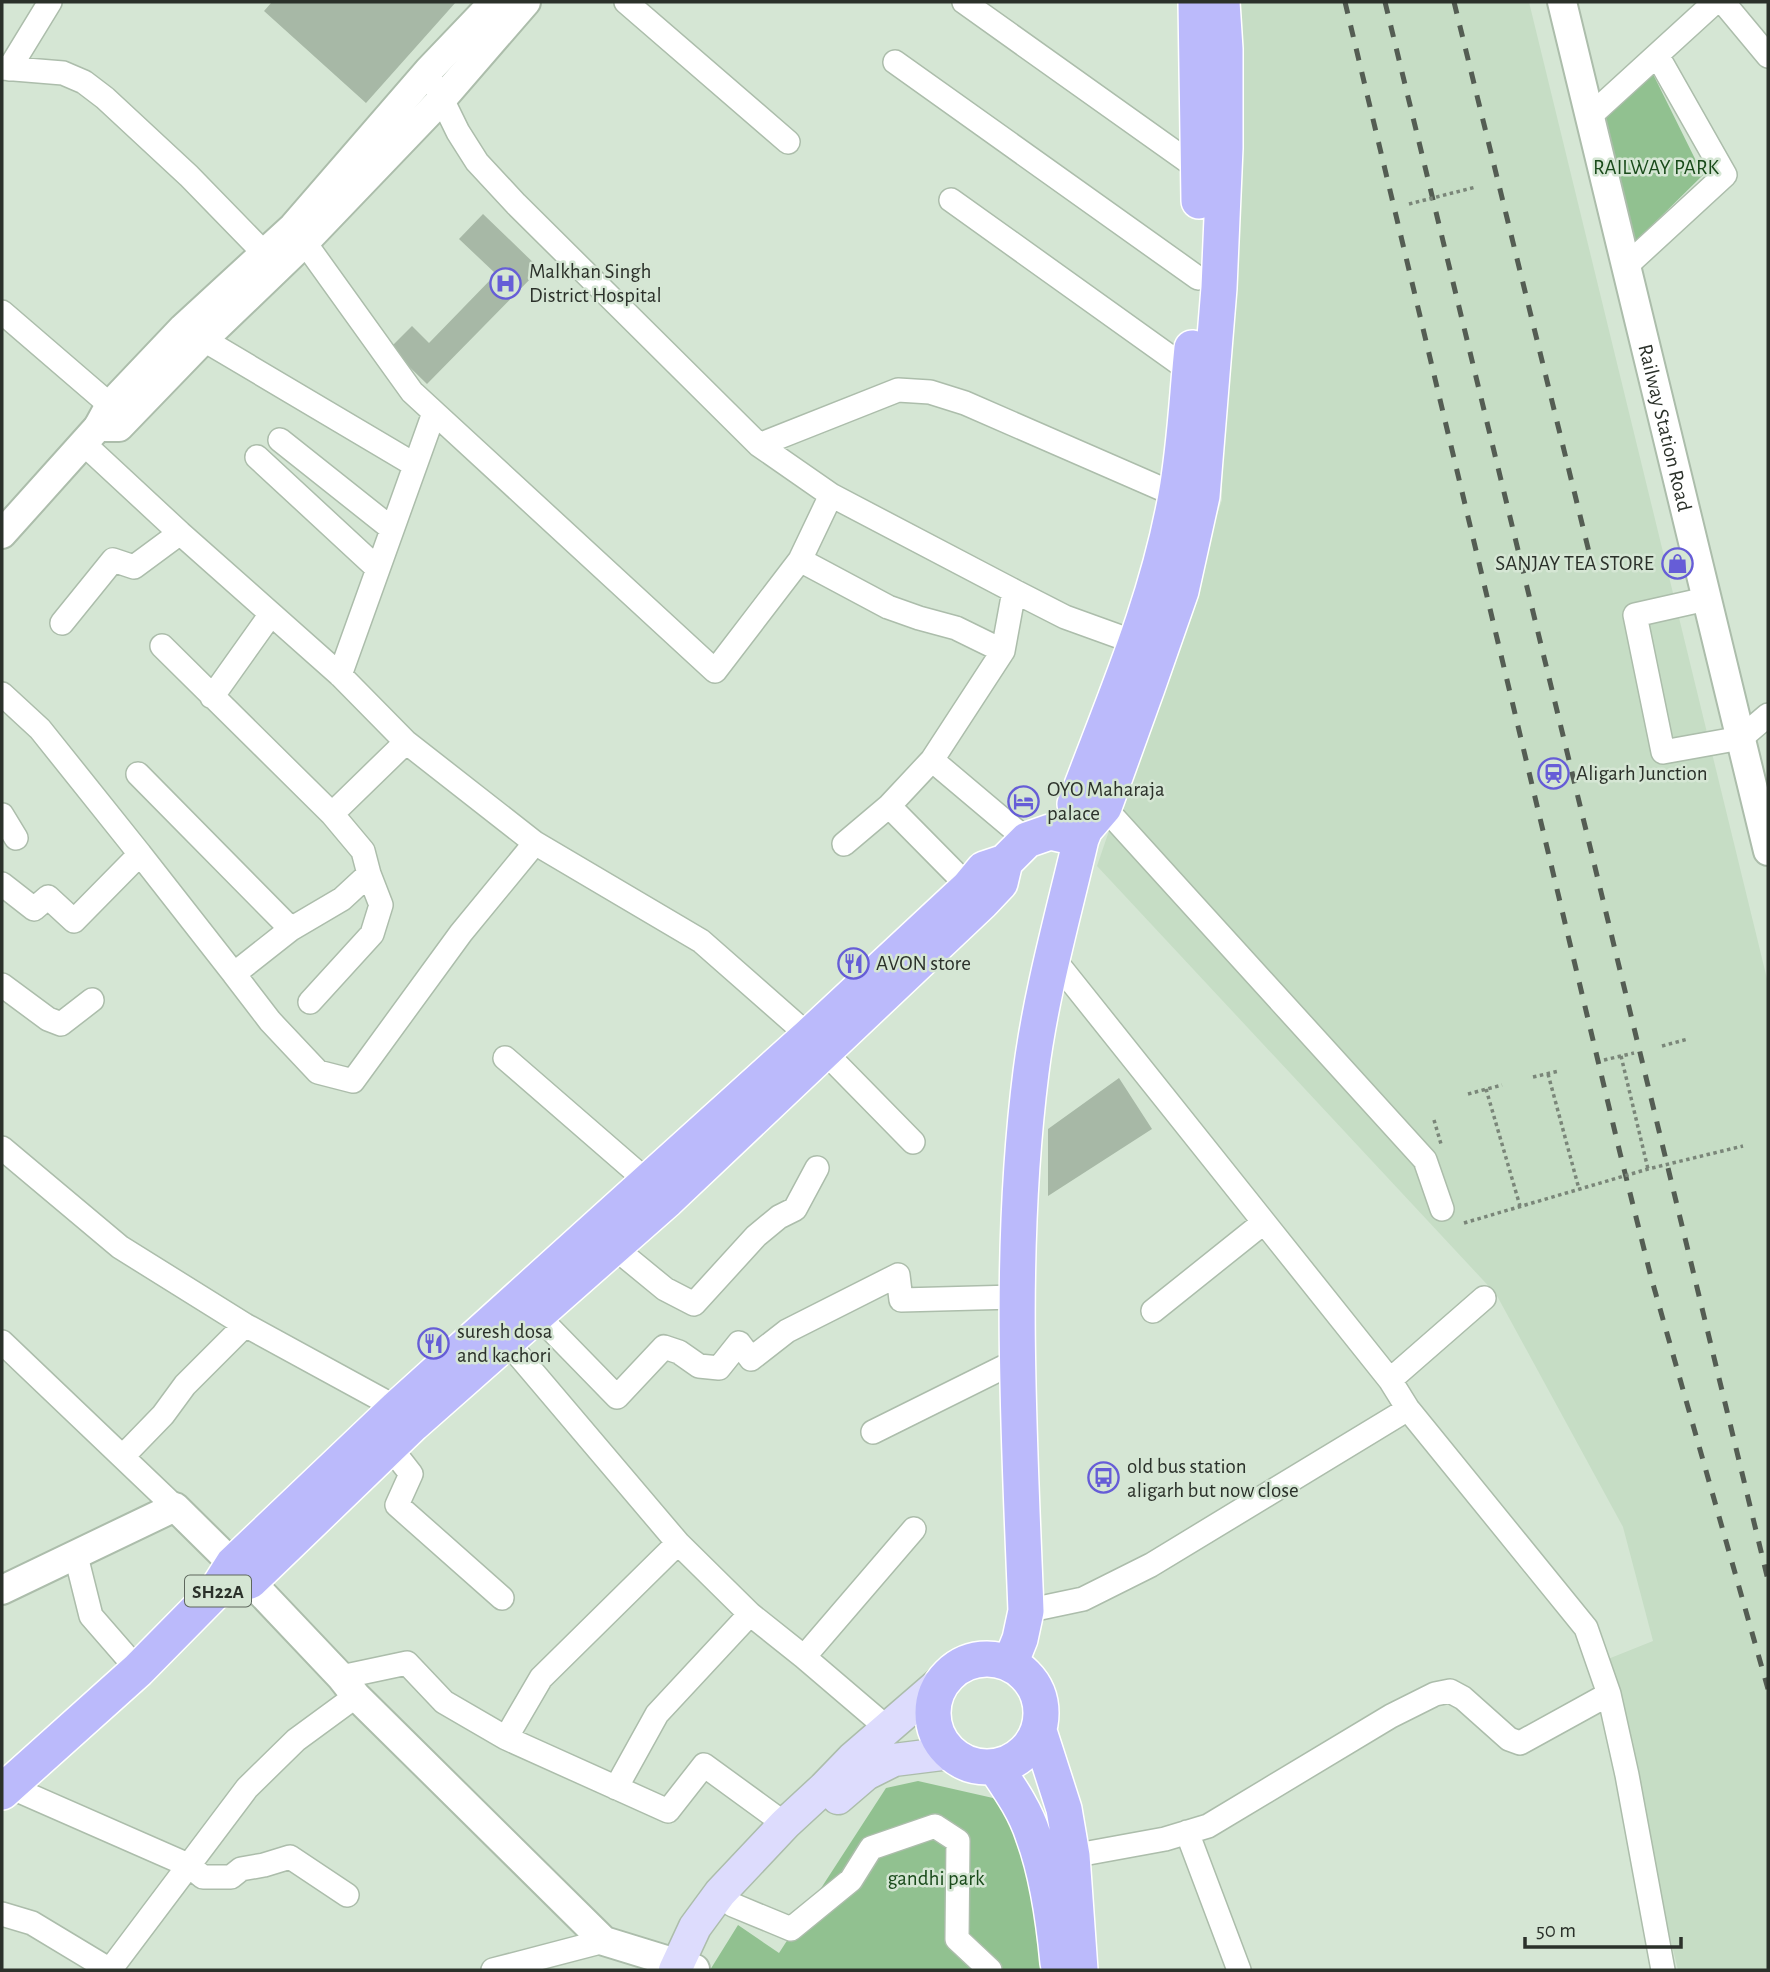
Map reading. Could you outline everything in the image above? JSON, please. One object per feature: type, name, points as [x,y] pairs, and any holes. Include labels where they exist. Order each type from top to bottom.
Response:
[{"type":"main road","points":[[1010,1664],[1020,1639],[1026,1611],[1015,1297],[1026,1119],[1032,1069],[1053,958],[1090,825],[1181,592],[1202,496],[1219,288],[1212,91],[1196,2]]},
{"type":"main road","points":[[1090,825],[1075,804],[1137,643],[1155,587],[1177,495],[1198,278],[1200,170],[1222,2]]},
{"type":"main road","name":"SH22A","points":[[925,941],[984,869],[1050,832],[1090,825]]},
{"type":"main road","name":"SH22A","points":[[5,1789],[138,1670],[499,1332],[658,1191],[925,941],[1000,883],[1016,851]]},
{"type":"main road","name":"SH22A","points":[[499,1332],[537,1314],[615,1248],[658,1191]]},
{"type":"main road","points":[[686,1968],[695,1927],[720,1893],[785,1824],[886,1727],[958,1667],[979,1659],[995,1659],[1023,1672],[1038,1690],[1041,1714],[1039,1731],[1064,1809],[1072,1856],[1080,1970]]},
{"type":"main road","points":[[941,1682],[934,1697],[933,1720],[940,1742],[963,1762],[978,1767],[996,1768],[1022,1755],[1039,1731]]},
{"type":"main road","points":[[686,1968],[733,1905],[797,1836],[866,1774],[894,1760],[950,1753]]},
{"type":"main road","points":[[996,1768],[1020,1804],[1033,1834],[1044,1872],[1059,1970]]},
{"type":"street","points":[[50,2],[5,68],[63,73],[84,82],[106,98],[264,253]]},
{"type":"street","points":[[97,425],[119,427],[193,334],[264,253],[299,235],[429,70],[494,2]]},
{"type":"street","points":[[193,334],[442,99],[526,2]]},
{"type":"street","points":[[626,2],[788,142]]},
{"type":"street","points":[[964,2],[1200,170]]},
{"type":"street","name":"Railway Station Road","points":[[1562,2],[1768,851]]},
{"type":"street","points":[[1590,117],[1715,2]]},
{"type":"street","points":[[1723,2],[1768,56]]},
{"type":"street","points":[[1625,267],[1725,175],[1657,55]]},
{"type":"street","points":[[895,62],[1198,278]]},
{"type":"street","points":[[429,70],[458,132],[477,162],[759,445],[831,495],[1014,591],[1065,617],[1137,643]]},
{"type":"street","points":[[951,200],[1190,371]]},
{"type":"street","points":[[299,235],[412,392],[715,671],[800,560],[831,495]]},
{"type":"street","points":[[2,312],[97,425],[180,533],[340,675],[406,741],[535,843],[701,941],[817,1044],[913,1142]]},
{"type":"street","points":[[193,334],[415,465]]},
{"type":"street","points":[[759,445],[898,390],[930,392],[965,403],[1177,495]]},
{"type":"street","points":[[340,675],[434,413]]},
{"type":"street","points":[[2,534],[97,425]]},
{"type":"street","points":[[280,440],[392,529]]},
{"type":"street","points":[[257,457],[378,569]]},
{"type":"street","points":[[62,623],[113,560],[134,567],[180,533]]},
{"type":"street","points":[[800,560],[888,607],[956,628],[1003,651]]},
{"type":"street","points":[[844,844],[889,806],[932,760],[1003,651],[1014,591]]},
{"type":"street","points":[[1706,599],[1635,615],[1663,752],[1741,738],[1768,715]]},
{"type":"street","points":[[212,697],[271,614]]},
{"type":"street","points":[[162,646],[332,814],[363,851],[381,905],[372,934],[310,1002]]},
{"type":"street","points":[[2,694],[40,730],[140,853],[270,1021],[318,1072],[353,1081],[461,933],[535,843]]},
{"type":"street","points":[[332,814],[406,741]]},
{"type":"street","points":[[932,760],[1016,851]]},
{"type":"street","points":[[138,774],[291,929]]},
{"type":"street","points":[[889,806],[969,887]]},
{"type":"street","points":[[2,816],[16,838]]},
{"type":"street","points":[[1090,825],[1425,1160],[1441,1209]]},
{"type":"street","points":[[2,884],[34,909],[48,897],[74,921],[140,853]]},
{"type":"street","points":[[234,974],[291,929],[342,899],[369,874]]},
{"type":"street","points":[[1053,958],[1390,1380],[1408,1409],[1587,1628],[1609,1694],[1663,1970]]},
{"type":"street","points":[[2,985],[48,1019],[61,1024],[92,1000]]},
{"type":"street","points":[[505,1058],[658,1191]]},
{"type":"street","points":[[2,1148],[120,1247],[400,1427],[411,1474],[397,1505],[502,1598]]},
{"type":"street","points":[[615,1248],[664,1289],[694,1304],[756,1236],[779,1217],[795,1209],[817,1168]]},
{"type":"street","points":[[1153,1311],[1263,1223]]},
{"type":"street","points":[[537,1314],[618,1398],[664,1347],[679,1352],[699,1366],[719,1368],[739,1343],[751,1359],[787,1331],[898,1275],[901,1300],[1015,1297]]},
{"type":"street","points":[[1390,1380],[1484,1298]]},
{"type":"street","points":[[130,1449],[163,1415],[185,1385],[245,1325]]},
{"type":"street","points":[[499,1332],[678,1543],[750,1614],[886,1727]]},
{"type":"street","points":[[2,1342],[175,1507],[233,1579],[348,1686],[604,1941],[686,1968]]},
{"type":"street","points":[[873,1432],[1016,1361]]},
{"type":"street","points":[[1026,1611],[1083,1599],[1151,1565],[1408,1409]]},
{"type":"street","points":[[4,1584],[76,1556],[175,1507]]},
{"type":"street","points":[[804,1657],[914,1529]]},
{"type":"street","points":[[506,1738],[541,1678],[678,1543]]},
{"type":"street","points":[[76,1556],[91,1616],[138,1670]]},
{"type":"street","points":[[616,1788],[657,1714],[750,1614]]},
{"type":"street","points":[[2,1914],[32,1923],[110,1970],[247,1788],[348,1686],[407,1663],[444,1702],[506,1738],[668,1811],[704,1765],[785,1824]]},
{"type":"street","points":[[1072,1856],[1165,1839],[1208,1826],[1391,1716],[1435,1694],[1450,1691],[1463,1698],[1508,1739],[1520,1743],[1609,1694]]},
{"type":"street","points":[[5,1789],[188,1865],[203,1877],[231,1877],[241,1869],[290,1857],[347,1895]]},
{"type":"street","points":[[733,1905],[791,1929],[851,1880],[872,1848],[935,1826],[958,1842],[957,1939],[990,1970]]},
{"type":"street","points":[[1186,1832],[1239,1970]]},
{"type":"street","points":[[493,1970],[604,1941]]},
{"type":"path","points":[[1409,204],[1476,187]]},
{"type":"path","points":[[1662,1046],[1688,1039]]},
{"type":"path","points":[[1604,1060],[1634,1053]]},
{"type":"path","points":[[1621,1056],[1648,1168]]},
{"type":"path","points":[[1533,1077],[1559,1071]]},
{"type":"path","points":[[1548,1074],[1579,1189]]},
{"type":"path","points":[[1468,1094],[1502,1085]]},
{"type":"path","points":[[1486,1089],[1520,1206]]},
{"type":"path","points":[[1434,1120],[1444,1154]]},
{"type":"path","points":[[1464,1223],[1648,1168],[1744,1146]]},
{"type":"shaded area","points":[[1232,2],[1529,2],[1768,983],[1768,1970],[1678,1970],[1603,1661],[1653,1641],[1623,1527],[1496,1294],[1097,866],[1222,500],[1224,264]]},
{"type":"green space","name":"RAILWAY PARK","points":[[1653,74],[1703,175],[1634,243],[1604,118]]},
{"type":"green space","name":"gandhi park","points":[[918,1781],[993,1798],[1025,1822],[1042,1970],[710,1970],[738,1925],[779,1953],[886,1788]]},
{"type":"building","points":[[272,2],[456,2],[366,103],[264,11]]},
{"type":"building","points":[[483,214],[540,269],[427,384],[390,348],[412,326],[429,343],[496,274],[459,239]]},
{"type":"building","points":[[1119,1078],[1152,1129],[1048,1196],[1048,1129]]},
{"type":"railway","points":[[1345,2],[1651,1277],[1768,1689]]},
{"type":"railway","points":[[1385,2],[1768,1580]]},
{"type":"railway","points":[[1454,2],[1589,552]]},
{"type":"place","name":"Malkhan Singh District Hospital","points":[[506,283]]},
{"type":"place","name":"SANJAY TEA STORE","points":[[1677,563]]},
{"type":"place","name":"Aligarh Junction","points":[[1553,773]]},
{"type":"place","name":"OYO Maharaja palace","points":[[1024,801]]},
{"type":"place","name":"AVON store","points":[[853,963]]},
{"type":"place","name":"suresh dosa and kachori","points":[[434,1343]]},
{"type":"place","name":"old bus station aligarh but now close","points":[[1104,1478]]}]
